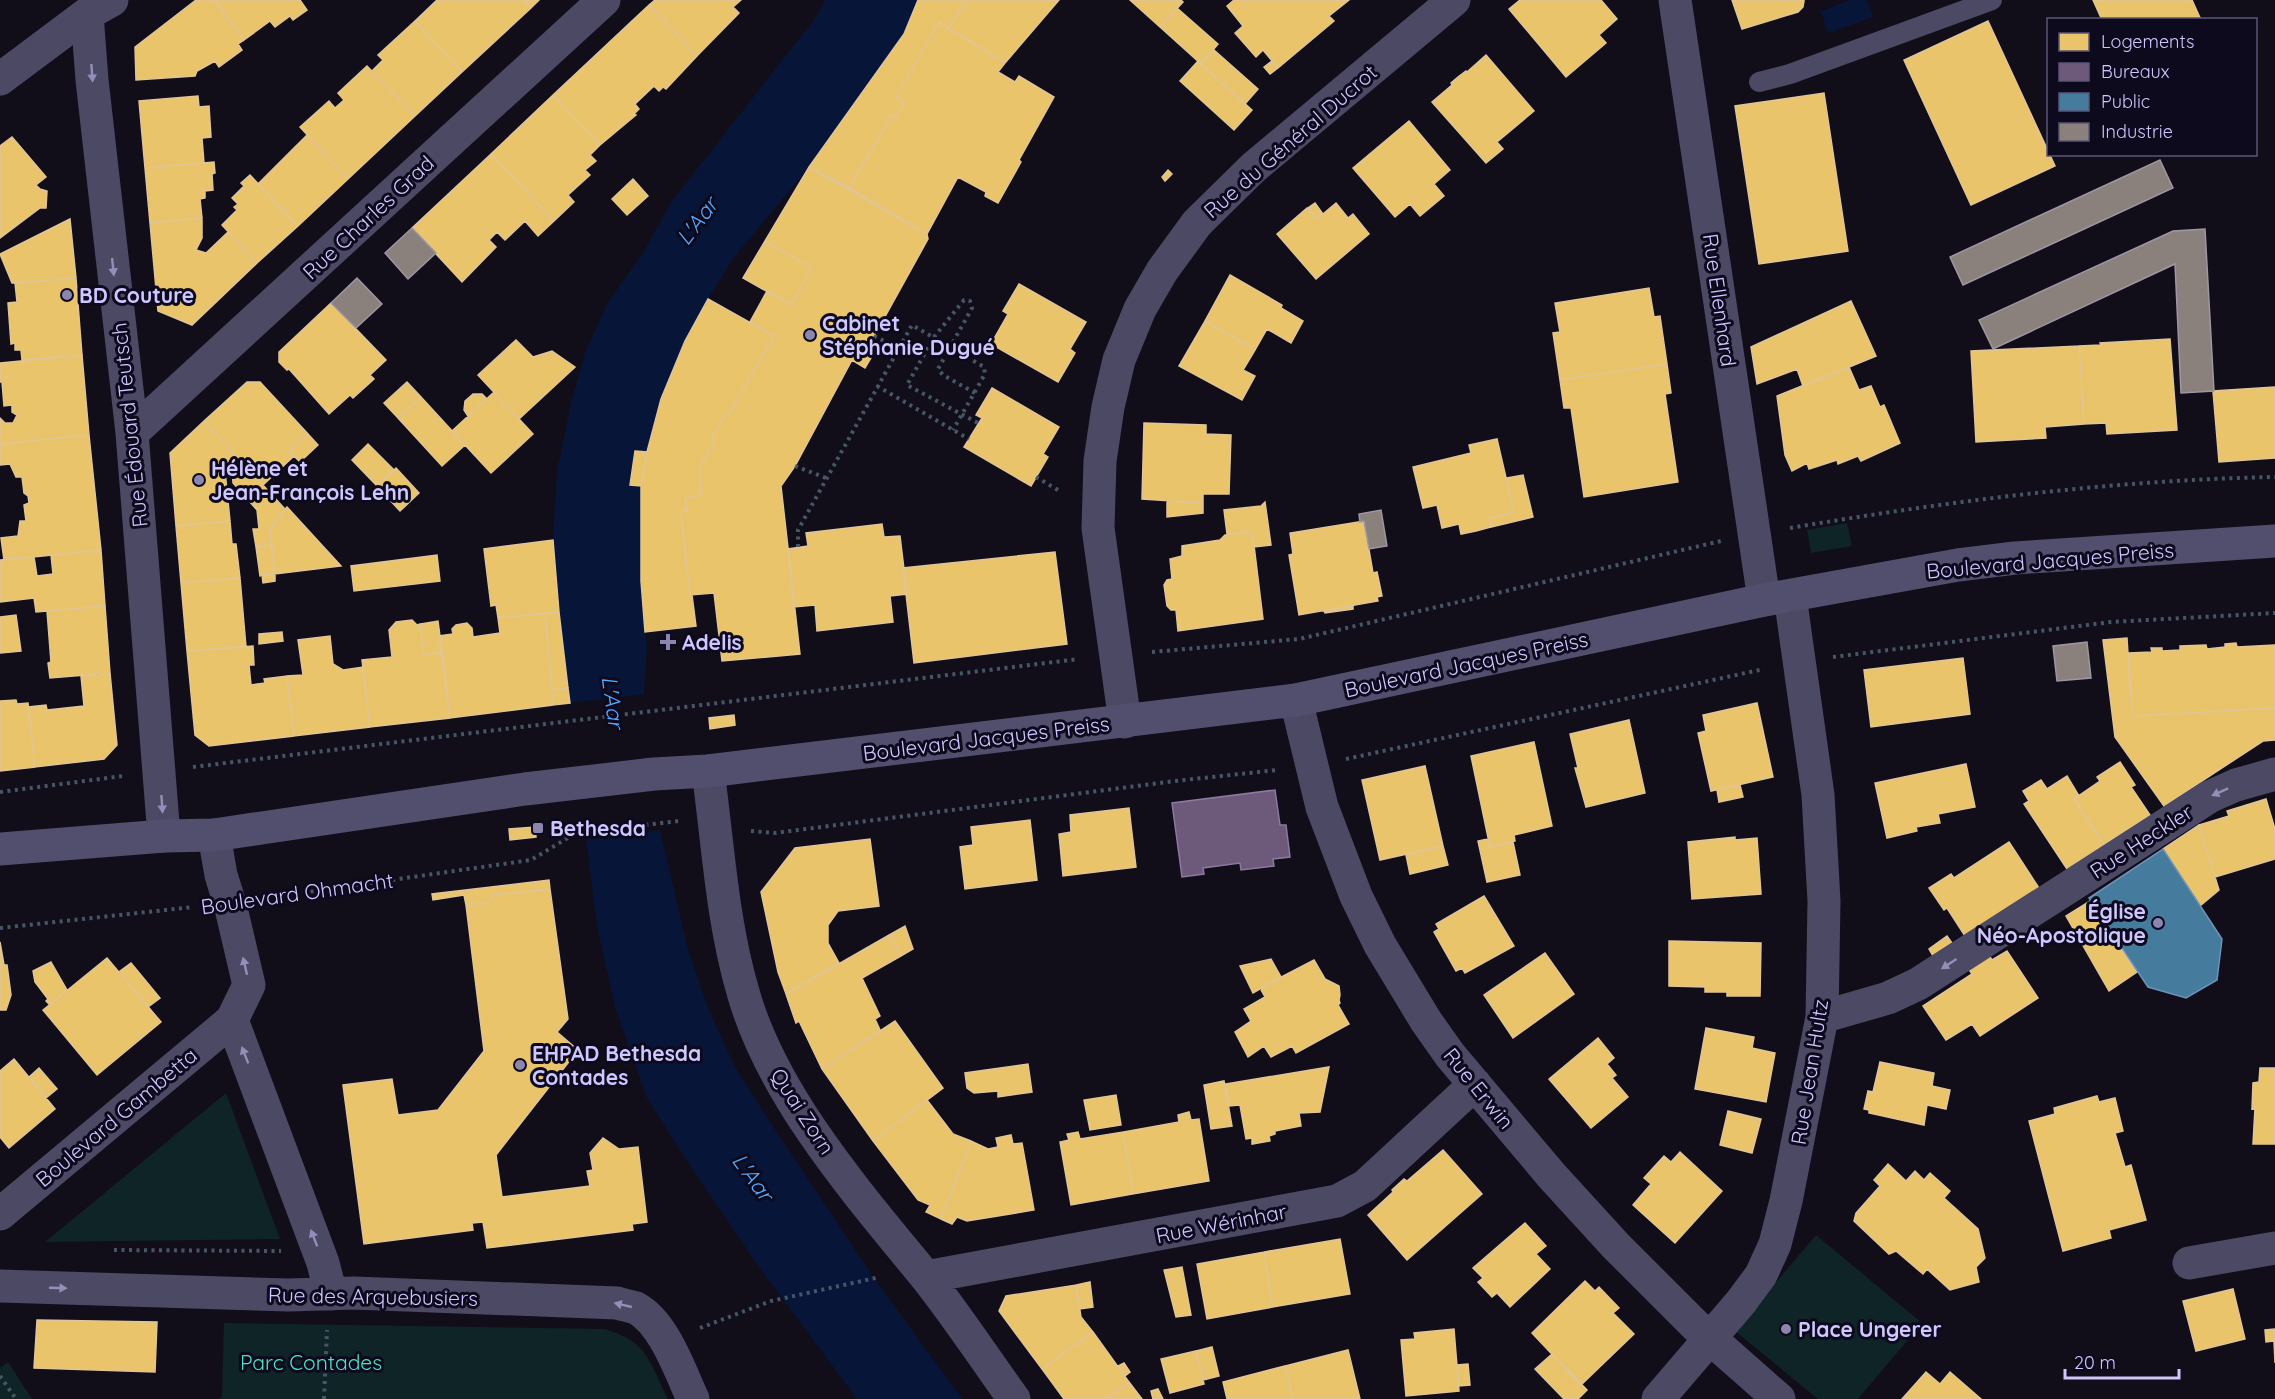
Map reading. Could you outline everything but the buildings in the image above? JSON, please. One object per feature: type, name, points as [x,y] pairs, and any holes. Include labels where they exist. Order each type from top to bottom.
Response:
[{"type":"main road","name":"Boulevard Jacques Preiss","points":[[214,835],[579,782],[708,771],[1296,700],[1777,598],[1877,579],[2015,558],[2275,541]]},
{"type":"main road","points":[[0,849],[164,836],[214,835]]},
{"type":"street","name":"Rue Charles Grad","points":[[132,433],[604,0]]},
{"type":"street","name":"Rue du Général Ducrot","points":[[1125,722],[1098,528],[1100,461],[1108,407],[1119,360],[1140,309],[1162,271],[1197,223],[1253,168],[1454,0]]},
{"type":"street","name":"Rue Ellenhard","points":[[1675,0],[1755,534],[1777,598]]},
{"type":"street","name":"Rue Édouard Teutsch","points":[[100,7],[93,92],[132,433],[164,836]]},
{"type":"street","points":[[0,78],[100,7]]},
{"type":"street","name":"Rue Jean Hultz","points":[[1658,1399],[1761,1275],[1774,1244],[1786,1200],[1822,1017],[1824,901],[1818,795],[1800,661],[1777,598]]},
{"type":"street","name":"Rue Erwin","points":[[1296,700],[1311,766],[1335,844],[1356,896],[1380,945],[1426,1021],[1450,1055],[1552,1176],[1608,1238],[1668,1300],[1779,1399]]},
{"type":"street","name":"Quai Zorn","points":[[708,771],[735,961],[743,993],[769,1058],[816,1137],[926,1277],[1014,1399]]},
{"type":"street","name":"Rue Heckler","points":[[1822,1017],[1888,998],[1918,984],[2209,797],[2235,785],[2275,774]]},
{"type":"street","name":"Boulevard Gambetta","points":[[0,1214],[232,1020],[249,985],[221,875],[214,835]]},
{"type":"street","points":[[232,1020],[323,1263],[342,1293]]},
{"type":"street","name":"Rue Wérinhar","points":[[926,1277],[1337,1201],[1365,1186],[1475,1084]]},
{"type":"street","points":[[2189,1263],[2275,1248]]},
{"type":"street","name":"Rue des Arquebusiers","points":[[0,1286],[288,1295],[342,1293],[617,1303],[635,1308],[650,1318],[666,1341],[693,1399]]},
{"type":"lane","points":[[1759,82],[1790,74],[1992,0]]},
{"type":"path","points":[[975,393],[939,372],[938,364],[972,308],[970,301],[964,300],[934,337],[907,385],[978,423]]},
{"type":"path","points":[[798,547],[798,530],[912,325],[984,367],[985,374],[952,430]]},
{"type":"path","points":[[874,336],[898,348]]},
{"type":"path","points":[[878,386],[969,439]]},
{"type":"path","points":[[795,466],[826,478]]},
{"type":"path","points":[[1036,477],[1058,490]]},
{"type":"path","points":[[0,792],[1116,655],[1299,639],[1755,534],[1856,517],[2024,493],[2109,484],[2275,477]]},
{"type":"path","name":"Boulevard Ohmacht","points":[[0,928],[230,904],[531,860],[541,856],[566,837],[585,832],[694,820],[715,822],[748,831],[775,833],[1311,766],[1800,661],[2111,622],[2275,613]]},
{"type":"path","points":[[666,1341],[771,1301],[884,1276]]},
{"type":"path","points":[[324,1399],[328,1316],[342,1293]]},
{"type":"path","points":[[0,1376],[16,1399]]},
{"type":"green space","points":[[1847,523],[1852,546],[1811,553],[1807,530]]},
{"type":"green space","points":[[226,1093],[280,1239],[45,1242]]},
{"type":"green space","points":[[1816,1235],[1922,1323],[1858,1399],[1818,1399],[1735,1331]]},
{"type":"green space","name":"Parc Contades","points":[[224,1323],[605,1329],[627,1338],[643,1351],[668,1399],[219,1399],[222,1397]]},
{"type":"green space","points":[[8,1362],[32,1399],[0,1399],[0,1368]]},
{"type":"water","name":"L'Aar","points":[[825,0],[918,0],[904,34],[867,88],[809,167],[735,256],[685,341],[661,399],[641,486],[641,581],[647,647],[644,694],[660,830],[688,950],[708,1008],[734,1065],[768,1119],[869,1271],[962,1399],[857,1399],[759,1267],[647,1098],[615,1007],[597,926],[559,612],[553,540],[557,472],[571,403],[585,353],[608,302],[643,253],[672,201],[816,17]]},
{"type":"water","points":[[1851,0],[1867,0],[1873,17],[1828,33],[1821,11]]},
{"type":"pier","points":[[644,694],[660,830],[586,839],[570,703]]},
{"type":"place","name":"BD Couture","points":[[67,295]]},
{"type":"place","name":"Cabinet Stéphanie Dugué","points":[[810,335]]},
{"type":"place","name":"Hélène et Jean-François Lehn","points":[[199,480]]},
{"type":"place","name":"Adelis","points":[[668,642]]},
{"type":"place","name":"Bethesda","points":[[538,828]]},
{"type":"place","name":"Église Néo-Apostolique","points":[[2158,923]]},
{"type":"place","name":"EHPAD Bethesda Contades","points":[[520,1065]]},
{"type":"place","name":"Place Ungerer","points":[[1786,1329]]}]
